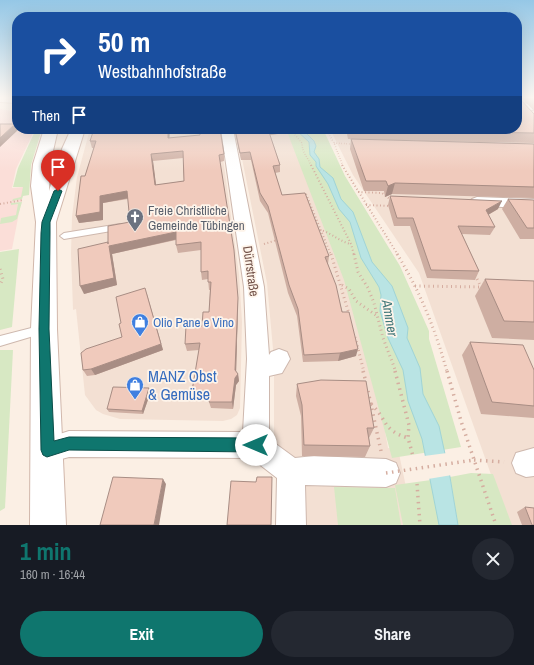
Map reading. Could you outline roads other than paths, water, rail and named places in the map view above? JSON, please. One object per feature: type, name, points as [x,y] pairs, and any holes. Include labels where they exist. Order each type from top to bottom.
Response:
[{"type":"main road","points":[[48,525],[44,329],[46,222],[40,199],[40,175],[41,160],[49,134]]},
{"type":"main road","points":[[46,222],[58,191],[70,149],[76,134]]},
{"type":"street","name":"Dürrstraße","points":[[228,134],[254,287],[269,363],[256,445]]},
{"type":"street","points":[[463,202],[534,204]]},
{"type":"street","points":[[47,450],[69,444],[256,445],[291,472],[384,465]]},
{"type":"street","points":[[291,472],[291,525]]},
{"type":"lane","points":[[64,236],[127,226]]},
{"type":"lane","points":[[0,341],[44,329]]},
{"type":"water","name":"Ammer","points":[[300,134],[307,134],[314,141],[316,146],[314,152],[319,159],[320,167],[333,178],[341,199],[353,212],[372,262],[392,286],[408,328],[407,338],[420,368],[423,394],[439,426],[458,525],[439,525],[422,439],[408,401],[403,370],[388,338],[380,311],[381,295],[379,287],[361,258],[350,222],[339,209],[328,184],[316,166],[316,162],[310,155],[309,142]]},
{"type":"place","name":"Freie Christliche Gemeinde Tübingen","points":[[135,232]]},
{"type":"place","name":"Olio Pane e Vino","points":[[140,337]]},
{"type":"place","name":"MANZ Obst & Gemüse","points":[[135,400]]}]
